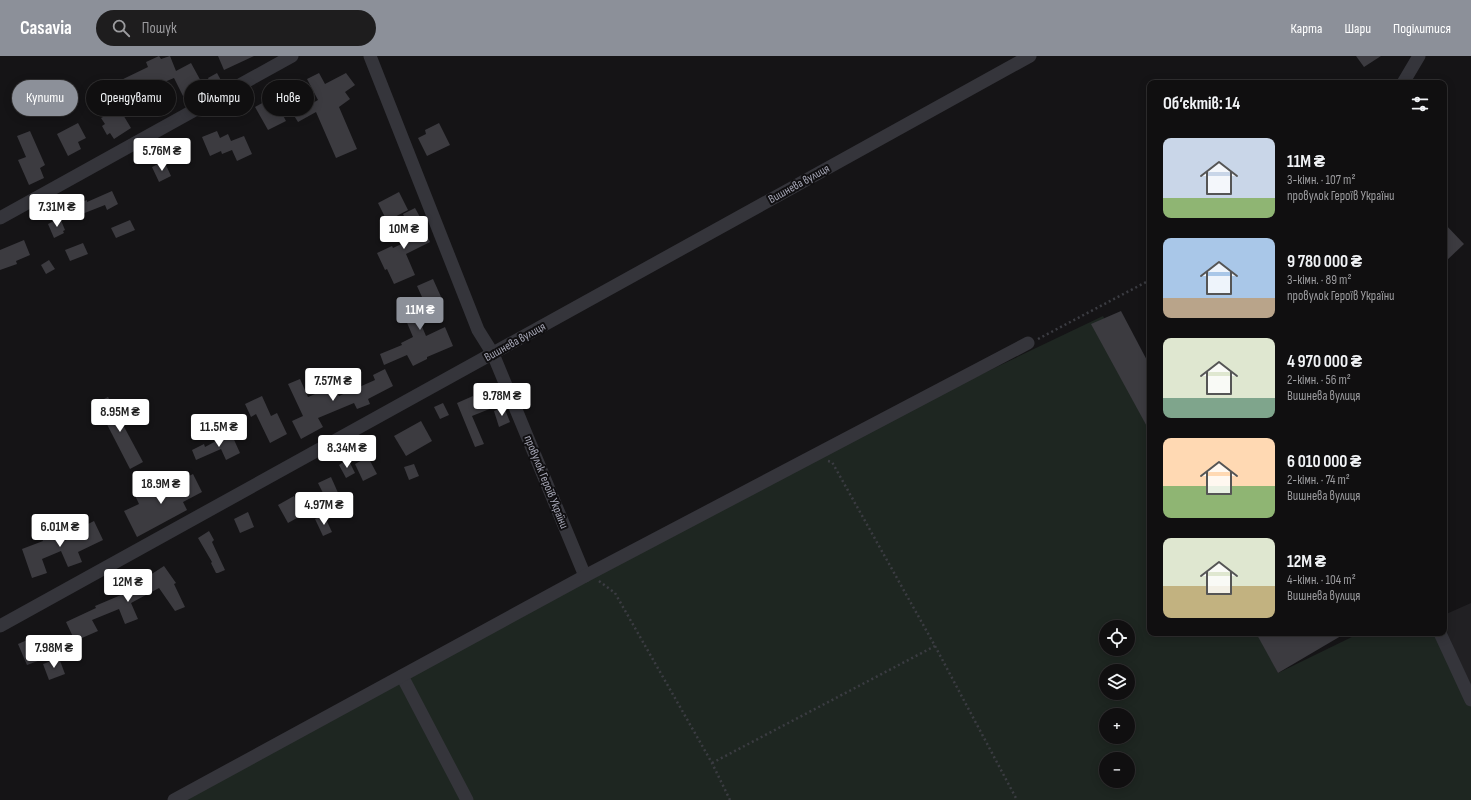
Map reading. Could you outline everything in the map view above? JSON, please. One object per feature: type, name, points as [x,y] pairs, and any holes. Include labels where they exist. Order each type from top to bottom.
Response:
[{"type":"street","points":[[0,218],[292,56]]},
{"type":"street","name":"провулок Героїв України","points":[[370,56],[478,330],[494,354],[585,576]]},
{"type":"street","name":"Вишнева вулиця","points":[[0,626],[494,354],[1030,56]]},
{"type":"street","points":[[1405,80],[1418,56]]},
{"type":"street","points":[[174,800],[585,576],[1028,343]]},
{"type":"street","points":[[1441,636],[1471,700]]},
{"type":"street","points":[[402,676],[467,800]]},
{"type":"path","points":[[1028,343],[1147,282]]},
{"type":"path","points":[[815,455],[832,462],[935,646],[1017,800]]},
{"type":"path","points":[[585,576],[592,576],[615,593],[712,763],[730,800]]},
{"type":"path","points":[[712,763],[935,646]]},
{"type":"shaded area","points":[[1103,316],[1147,406],[1147,636],[1260,636],[1278,673],[1354,636],[1441,636],[1471,700],[1471,800],[174,800],[831,446]]},
{"type":"shaded area","points":[[1471,603],[1471,686],[1447,633],[1447,614]]},
{"type":"building","points":[[159,56],[161,59],[170,56],[176,71],[191,63],[200,80],[184,80],[183,96],[174,78],[169,80],[121,80],[148,67],[146,62]]},
{"type":"building","points":[[218,56],[254,56],[224,70]]},
{"type":"building","points":[[1356,56],[1381,56],[1364,67]]},
{"type":"building","points":[[217,73],[221,80],[209,80],[208,78]]},
{"type":"building","points":[[319,73],[325,84],[346,73],[355,85],[345,92],[350,99],[339,107],[357,149],[336,158],[316,112],[314,113],[314,102],[318,100],[314,92],[314,80],[307,79]]},
{"type":"building","points":[[262,103],[262,116],[283,116],[286,121],[268,130],[255,107]]},
{"type":"building","points":[[102,116],[124,116],[131,128],[114,139],[110,133],[107,135],[102,126],[105,124],[101,118]]},
{"type":"building","points":[[294,116],[309,116],[298,122]]},
{"type":"building","points":[[78,123],[86,138],[78,142],[81,149],[68,156],[57,134]]},
{"type":"building","points":[[439,123],[450,145],[427,156],[418,138],[426,134],[425,130]]},
{"type":"building","points":[[30,131],[45,165],[40,168],[44,178],[29,185],[18,160],[26,157],[17,136]]},
{"type":"building","points":[[217,131],[220,138],[228,134],[231,141],[244,136],[252,154],[237,161],[232,150],[222,154],[221,151],[210,156],[202,137]]},
{"type":"building","points":[[164,161],[171,176],[159,182],[152,167]]},
{"type":"building","points":[[112,191],[118,204],[107,210],[105,205],[77,216],[74,205],[87,200],[87,202]]},
{"type":"building","points":[[399,192],[408,210],[387,221],[378,203]]},
{"type":"building","points":[[415,208],[420,217],[418,218],[430,242],[406,254],[415,275],[394,284],[377,253],[392,246],[393,248],[414,238],[403,214]]},
{"type":"building","points":[[60,218],[65,230],[63,231],[64,233],[54,238],[48,224]]},
{"type":"building","points":[[130,220],[135,230],[116,238],[111,228]]},
{"type":"building","points":[[1447,226],[1464,244],[1447,260]]},
{"type":"building","points":[[24,240],[30,255],[16,261],[17,264],[0,270],[0,250]]},
{"type":"building","points":[[83,243],[88,254],[70,261],[65,250]]},
{"type":"building","points":[[49,260],[55,269],[46,274],[41,265]]},
{"type":"building","points":[[433,279],[442,299],[415,310],[426,336],[445,327],[453,346],[427,357],[427,359],[413,366],[407,355],[384,365],[380,354],[402,345],[401,343],[413,337],[400,306],[422,297],[417,286]]},
{"type":"building","points":[[1121,311],[1147,360],[1147,427],[1091,324]]},
{"type":"building","points":[[385,369],[393,386],[368,399],[370,404],[357,409],[354,403],[318,418],[323,427],[301,439],[292,421],[303,416],[288,384],[300,379],[308,397],[334,386],[339,396],[375,380],[373,375]]},
{"type":"building","points":[[486,394],[492,408],[472,416],[484,444],[475,447],[457,403],[473,396],[474,399]]},
{"type":"building","points":[[262,396],[271,416],[277,413],[287,434],[270,443],[256,414],[251,417],[245,404]]},
{"type":"building","points":[[108,397],[143,462],[130,469],[96,403]]},
{"type":"building","points":[[443,403],[449,415],[440,419],[434,407]]},
{"type":"building","points":[[504,407],[510,422],[499,427],[494,411]]},
{"type":"building","points":[[421,421],[432,441],[406,456],[394,436]]},
{"type":"building","points":[[231,433],[240,453],[226,460],[221,449],[196,460],[192,450],[204,444],[205,447]]},
{"type":"building","points":[[368,457],[377,474],[363,481],[355,464]]},
{"type":"building","points":[[348,459],[355,473],[346,478],[339,465]]},
{"type":"building","points":[[414,464],[419,476],[409,480],[404,467]]},
{"type":"building","points":[[193,474],[202,492],[183,502],[187,510],[137,537],[124,511],[139,504],[133,491],[146,485],[151,495]]},
{"type":"building","points":[[331,477],[339,495],[327,501],[318,483]]},
{"type":"building","points":[[294,496],[304,514],[288,523],[278,505]]},
{"type":"building","points":[[248,512],[254,527],[240,533],[234,519]]},
{"type":"building","points":[[324,515],[332,532],[323,536],[315,519]]},
{"type":"building","points":[[94,521],[103,540],[78,552],[82,562],[68,567],[61,551],[42,559],[47,573],[32,578],[22,549],[43,541],[41,535],[58,527],[64,541],[85,533],[82,527]]},
{"type":"building","points":[[209,531],[214,540],[212,542],[225,570],[218,573],[216,573],[211,563],[212,562],[198,538]]},
{"type":"building","points":[[164,566],[176,583],[174,584],[185,607],[175,611],[159,588],[131,603],[138,619],[125,624],[119,609],[92,620],[98,631],[75,641],[66,622],[96,608],[95,606],[135,589],[129,578],[137,573],[141,581]]},
{"type":"building","points":[[1258,636],[1341,636],[1278,673]]},
{"type":"building","points":[[34,637],[43,659],[27,665],[18,644]]},
{"type":"building","points":[[59,658],[65,674],[49,680],[43,664]]}]
